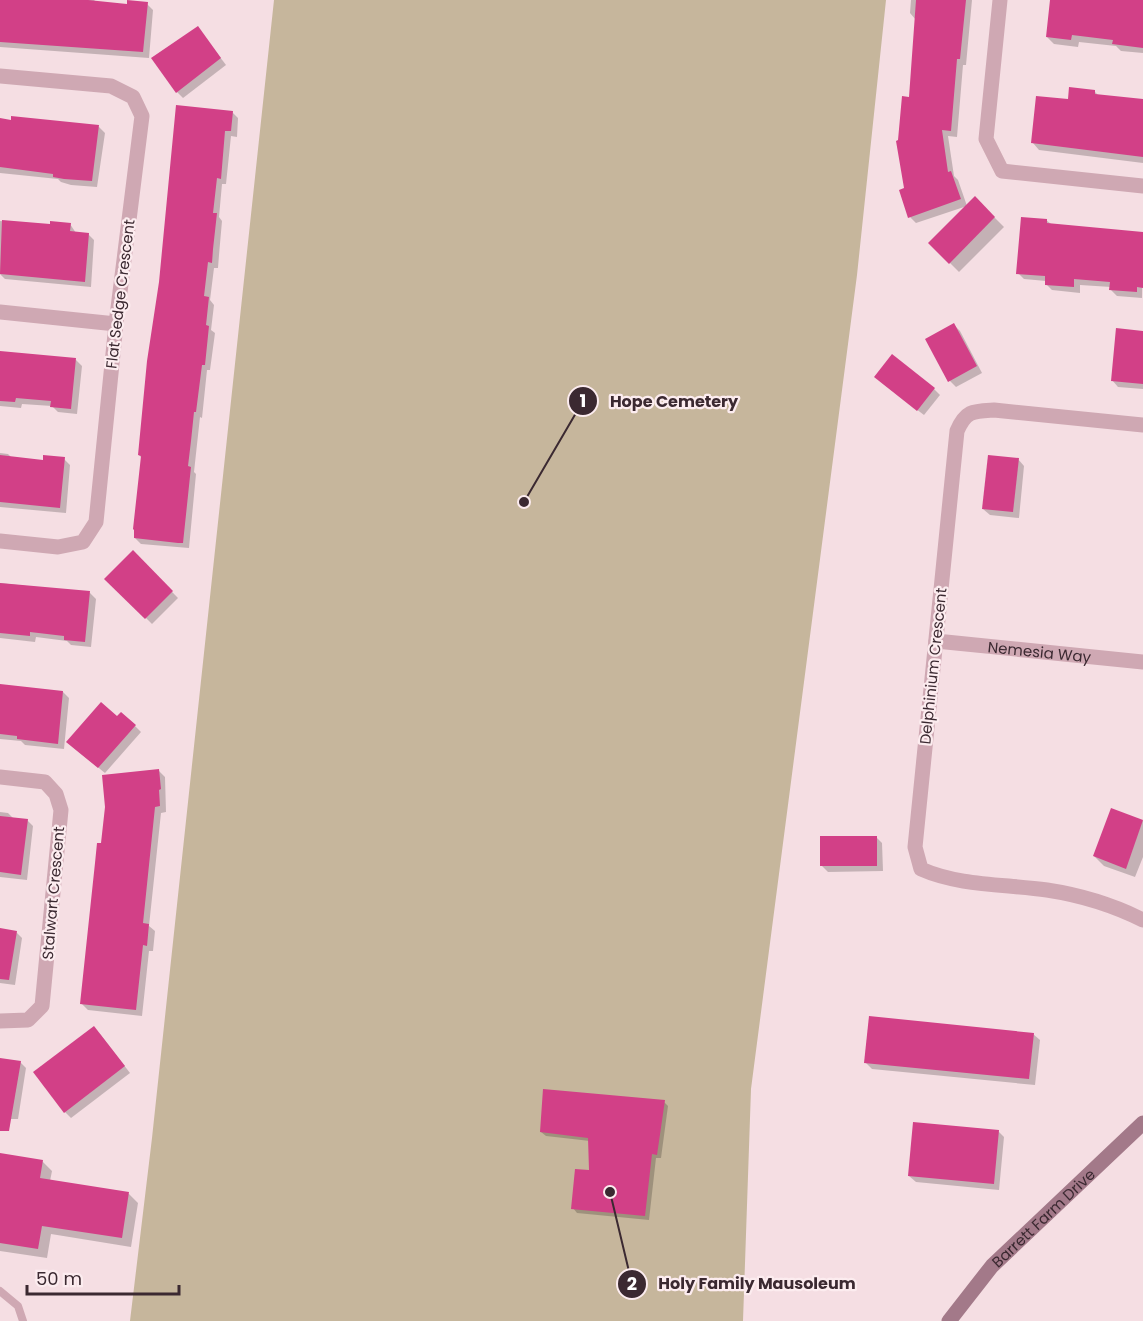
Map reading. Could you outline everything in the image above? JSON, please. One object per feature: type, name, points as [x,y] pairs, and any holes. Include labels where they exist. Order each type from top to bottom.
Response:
[{"type":"street","points":[[1000,0],[986,139],[1002,171],[1143,186]]},
{"type":"street","name":"Flat Sedge Crescent","points":[[0,76],[111,86],[133,97],[142,116],[116,324],[96,522],[83,542],[58,547],[0,541]]},
{"type":"street","points":[[0,312],[116,324]]},
{"type":"street","name":"Delphinium Crescent","points":[[1143,425],[994,410],[971,412],[962,419],[957,431],[915,847],[921,868],[940,877],[1049,890],[1119,908],[1143,920]]},
{"type":"street","name":"Nemesia Way","points":[[936,641],[1143,662]]},
{"type":"street","name":"Stalwart Crescent","points":[[0,777],[45,782],[56,794],[61,810],[42,1006],[28,1020],[0,1021]]},
{"type":"street","name":"Barrett Farm Drive","points":[[950,1321],[992,1266],[1143,1123]]},
{"type":"lane","points":[[0,1291],[18,1306],[23,1321]]},
{"type":"shaded area","points":[[274,0],[886,0],[857,275],[751,1089],[743,1321],[130,1321],[152,1138]]},
{"type":"building","points":[[0,0],[88,0],[127,4],[127,0],[148,2],[143,52],[0,42]]},
{"type":"building","points":[[916,0],[966,0],[960,59],[957,59],[951,131],[942,130],[948,172],[951,171],[961,199],[908,218],[899,190],[904,188],[896,141],[898,140],[902,96],[909,97]]},
{"type":"building","points":[[1050,0],[1143,0],[1143,48],[1112,44],[1113,40],[1072,35],[1071,40],[1046,37]]},
{"type":"building","points":[[198,26],[221,58],[176,93],[151,58]]},
{"type":"building","points":[[1069,87],[1095,90],[1095,94],[1143,99],[1143,157],[1031,143],[1036,96],[1068,99]]},
{"type":"building","points":[[176,105],[233,111],[231,131],[225,131],[221,179],[217,178],[213,213],[217,213],[212,263],[208,262],[204,296],[209,297],[206,325],[209,326],[205,365],[202,365],[196,412],[194,412],[183,543],[134,538],[133,529],[141,456],[138,455],[147,361],[159,282]]},
{"type":"building","points":[[11,116],[99,125],[92,181],[64,179],[53,177],[53,174],[0,167],[0,118],[11,120]]},
{"type":"building","points":[[975,196],[995,217],[949,264],[928,243]]},
{"type":"building","points":[[1021,217],[1047,219],[1047,223],[1143,232],[1143,288],[1137,287],[1137,292],[1109,290],[1110,282],[1074,279],[1074,287],[1045,285],[1045,276],[1016,274]]},
{"type":"building","points":[[2,220],[50,224],[50,221],[71,223],[70,231],[89,233],[85,282],[0,274]]},
{"type":"building","points":[[954,323],[977,366],[948,382],[925,339]]},
{"type":"building","points":[[1116,328],[1143,331],[1143,384],[1111,381]]},
{"type":"building","points":[[0,351],[76,358],[71,409],[50,407],[51,401],[16,398],[15,402],[0,401]]},
{"type":"building","points":[[892,354],[935,388],[917,411],[874,377]]},
{"type":"building","points":[[0,455],[43,460],[43,455],[65,457],[60,508],[0,502]]},
{"type":"building","points":[[988,455],[1019,458],[1013,512],[982,509]]},
{"type":"building","points":[[133,550],[173,591],[145,619],[104,579]]},
{"type":"building","points":[[0,583],[90,591],[85,642],[64,640],[64,636],[30,632],[30,636],[0,633]]},
{"type":"building","points":[[0,684],[63,691],[58,744],[17,739],[17,736],[0,734]]},
{"type":"building","points":[[101,702],[117,716],[121,712],[136,725],[98,768],[66,742]]},
{"type":"building","points":[[159,769],[160,806],[155,807],[143,923],[149,924],[147,946],[143,945],[136,1010],[80,1004],[97,843],[101,843],[105,807],[102,775]]},
{"type":"building","points":[[1111,808],[1143,820],[1126,869],[1093,856]]},
{"type":"building","points":[[0,816],[28,819],[21,875],[0,872]]},
{"type":"building","points":[[820,836],[877,836],[877,866],[820,866]]},
{"type":"building","points":[[0,928],[17,931],[9,980],[0,979]]},
{"type":"building","points":[[869,1016],[1034,1033],[1029,1079],[864,1063]]},
{"type":"building","points":[[94,1026],[125,1066],[64,1113],[33,1072]]},
{"type":"building","points":[[0,1058],[21,1061],[9,1131],[0,1131]]},
{"type":"building","points":[[543,1089],[665,1100],[657,1155],[652,1154],[645,1216],[571,1209],[575,1169],[589,1170],[588,1138],[540,1132]]},
{"type":"building","points":[[913,1122],[999,1130],[994,1184],[908,1176]]},
{"type":"building","points":[[0,1153],[43,1160],[40,1178],[129,1192],[122,1238],[42,1226],[38,1249],[0,1243]]},
{"type":"place","name":"Hope Cemetery","points":[[524,502]]},
{"type":"place","name":"Holy Family Mausoleum","points":[[610,1192]]}]
